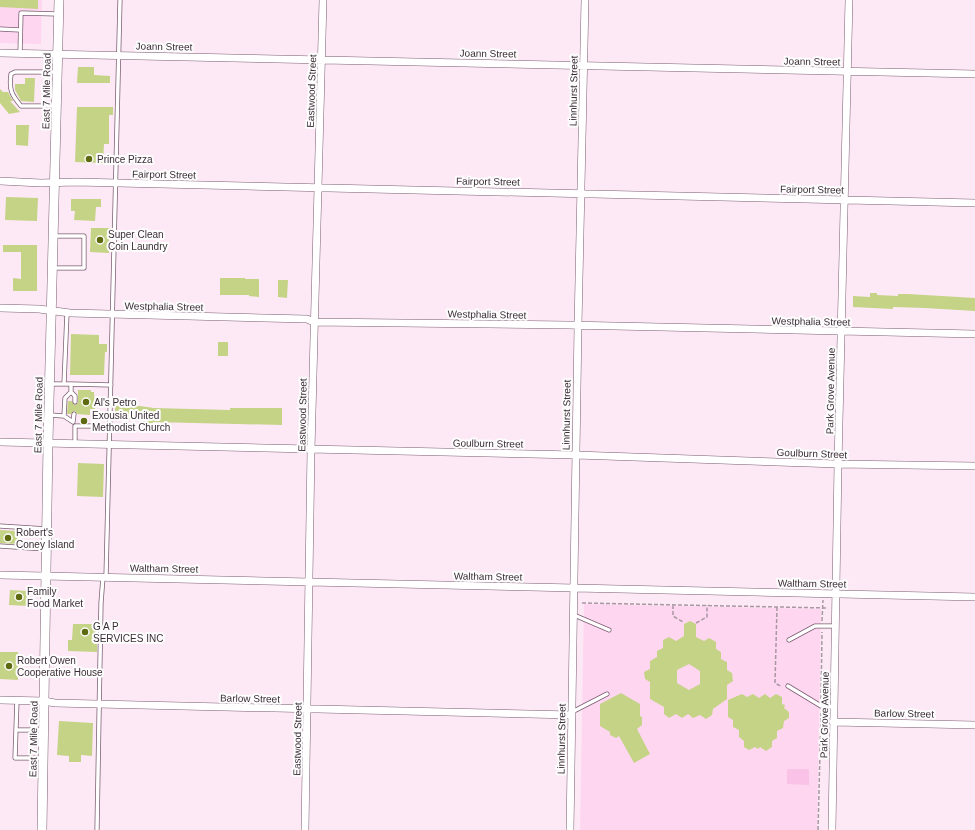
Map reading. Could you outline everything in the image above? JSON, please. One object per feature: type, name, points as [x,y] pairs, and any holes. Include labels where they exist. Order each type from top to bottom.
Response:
[{"type":"street","name":"East 7 Mile Road","points":[[42,830],[48,443],[60,0]]},
{"type":"street","name":"Eastwood Street","points":[[305,830],[311,450],[323,0]]},
{"type":"street","name":"Linnhurst Street","points":[[570,830],[585,0]]},
{"type":"street","name":"Park Grove Avenue","points":[[832,830],[838,464],[849,0]]},
{"type":"street","name":"Joann Street","points":[[0,54],[119,55],[975,74]]},
{"type":"street","name":"Fairport Street","points":[[0,181],[975,203]]},
{"type":"street","name":"Westphalia Street","points":[[0,308],[52,310],[67,313],[306,319],[314,322],[975,334]]},
{"type":"street","name":"Goulburn Street","points":[[0,442],[576,455],[838,464],[975,466]]},
{"type":"street","name":"Waltham Street","points":[[0,575],[975,597]]},
{"type":"street","name":"Barlow Street","points":[[0,700],[44,701],[55,703],[572,714]]},
{"type":"street","name":"Barlow Street","points":[[833,722],[975,725]]},
{"type":"lane","points":[[97,830],[99,704],[110,426],[120,0]]},
{"type":"lane","points":[[20,53],[21,13],[59,14]]},
{"type":"lane","points":[[0,29],[20,30]]},
{"type":"lane","points":[[57,106],[21,106],[11,94],[9,85],[11,74],[15,72],[58,72]]},
{"type":"lane","points":[[53,268],[84,268],[84,236],[54,236]]},
{"type":"lane","points":[[64,384],[67,313]]},
{"type":"lane","points":[[50,384],[111,385]]},
{"type":"lane","points":[[71,384],[71,392],[75,396],[75,402]]},
{"type":"lane","points":[[64,416],[65,398],[71,392]]},
{"type":"lane","points":[[74,414],[75,444]]},
{"type":"lane","points":[[49,415],[64,416],[74,424],[110,426]]},
{"type":"lane","points":[[0,526],[47,529]]},
{"type":"lane","points":[[0,546],[47,549]]},
{"type":"lane","points":[[574,614],[609,630]]},
{"type":"lane","points":[[789,640],[815,626],[836,626]]},
{"type":"lane","points":[[788,686],[821,706],[834,707]]},
{"type":"lane","points":[[572,714],[607,694]]},
{"type":"lane","points":[[17,700],[15,758],[44,758]]},
{"type":"lane","points":[[17,730],[44,730]]},
{"type":"path","points":[[818,830],[822,608],[824,594]]},
{"type":"path","points":[[574,600],[582,603],[836,608]]},
{"type":"path","points":[[673,605],[673,616],[683,622]]},
{"type":"path","points":[[696,623],[707,617],[707,605]]},
{"type":"path","points":[[777,607],[775,683],[782,687]]},
{"type":"shaded area","points":[[0,0],[42,0],[41,44],[0,43]]},
{"type":"shaded area","points":[[584,604],[821,609],[817,830],[580,830]]},
{"type":"shaded area","points":[[787,769],[809,769],[809,785],[787,784]]},
{"type":"building","points":[[0,0],[38,0],[38,9],[0,7]]},
{"type":"building","points":[[78,67],[94,67],[94,75],[110,76],[110,83],[77,83]]},
{"type":"building","points":[[25,78],[35,78],[34,102],[21,101],[15,90],[15,84],[25,84]]},
{"type":"building","points":[[0,89],[3,92],[8,92],[13,101],[10,101],[20,112],[9,114],[0,103]]},
{"type":"building","points":[[77,107],[113,107],[113,115],[109,115],[109,144],[104,144],[103,163],[75,162]]},
{"type":"building","points":[[16,125],[29,125],[28,146],[16,145]]},
{"type":"building","points":[[6,197],[38,198],[37,221],[5,220]]},
{"type":"building","points":[[71,199],[101,199],[101,207],[96,207],[95,221],[74,220],[75,211],[71,211]]},
{"type":"building","name":"Super Clean Coin Laundry","points":[[91,228],[110,228],[109,253],[90,252]]},
{"type":"building","points":[[3,245],[37,245],[37,291],[13,291],[13,278],[21,279],[21,252],[3,252]]},
{"type":"building","points":[[220,278],[259,279],[259,297],[249,295],[220,295]]},
{"type":"building","points":[[278,280],[288,280],[287,298],[278,297]]},
{"type":"building","points":[[870,293],[877,293],[877,295],[898,296],[898,294],[908,294],[975,298],[975,311],[925,308],[893,307],[893,309],[853,307],[853,296],[870,297]]},
{"type":"building","points":[[71,334],[99,335],[99,344],[107,344],[107,352],[105,352],[104,375],[70,375]]},
{"type":"building","points":[[218,342],[228,342],[228,356],[218,356]]},
{"type":"building","points":[[78,390],[91,390],[91,392],[94,392],[95,409],[90,409],[90,415],[77,414],[74,411],[71,414],[67,414],[68,401],[72,401],[75,405],[78,403]]},
{"type":"building","points":[[115,406],[230,410],[230,408],[282,408],[282,425],[153,422],[153,424],[143,424],[144,420],[115,419]]},
{"type":"building","points":[[78,463],[104,464],[103,497],[77,496]]},
{"type":"building","points":[[0,530],[18,531],[17,544],[0,543]]},
{"type":"building","points":[[10,590],[29,591],[28,606],[9,605]]},
{"type":"building","points":[[690,621],[696,624],[696,637],[704,641],[709,638],[716,642],[716,649],[721,652],[721,659],[727,662],[727,670],[732,673],[733,681],[727,685],[727,699],[713,709],[712,715],[706,719],[700,715],[693,718],[688,714],[682,718],[676,714],[669,718],[664,714],[664,707],[650,699],[650,682],[645,679],[644,672],[650,669],[650,661],[657,657],[657,651],[663,648],[663,640],[669,637],[676,641],[684,636],[684,624]],"holes":[[[689,664],[700,671],[700,684],[689,690],[677,683],[677,670]]]},
{"type":"building","name":"G A P SERVICES INC","points":[[73,624],[97,624],[97,652],[68,651],[68,640],[72,640]]},
{"type":"building","name":"Robert Owen Cooperative House","points":[[0,652],[18,652],[18,680],[0,679]]},
{"type":"building","points":[[621,693],[640,704],[642,725],[637,729],[650,754],[634,763],[619,736],[616,738],[610,735],[610,732],[600,726],[600,704]]},
{"type":"building","points":[[742,694],[747,697],[753,694],[759,698],[765,694],[770,698],[776,694],[782,697],[782,704],[785,705],[784,708],[789,712],[789,718],[784,721],[783,728],[777,731],[777,738],[772,741],[772,747],[766,751],[760,747],[758,749],[755,747],[749,750],[744,747],[744,741],[739,737],[739,730],[733,727],[733,720],[728,717],[728,700]]},
{"type":"building","points":[[59,721],[93,723],[92,756],[81,755],[81,762],[69,762],[69,756],[57,755]]},
{"type":"place","name":"Prince Pizza","points":[[89,159]]},
{"type":"place","name":"Super Clean Coin Laundry","points":[[100,240]]},
{"type":"place","name":"Al's Petro","points":[[86,402]]},
{"type":"place","name":"Exousia United Methodist Church","points":[[84,421]]},
{"type":"place","name":"Robert's Coney Island","points":[[8,538]]},
{"type":"place","name":"Family Food Market","points":[[19,597]]},
{"type":"place","name":"G A P SERVICES INC","points":[[85,632]]},
{"type":"place","name":"Robert Owen Cooperative House","points":[[9,666]]}]
